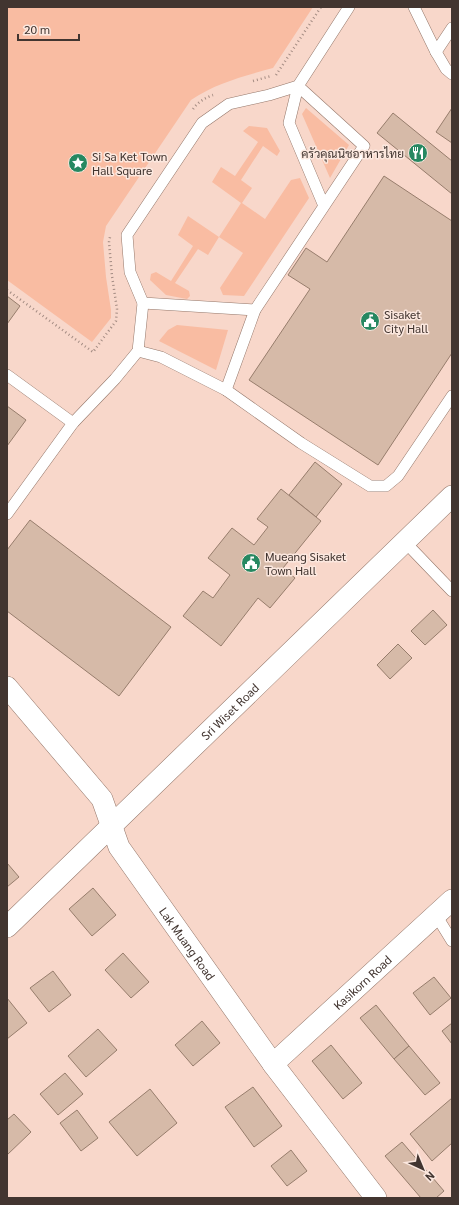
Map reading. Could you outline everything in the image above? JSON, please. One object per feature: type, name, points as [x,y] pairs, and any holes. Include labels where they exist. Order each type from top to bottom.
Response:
[{"type":"street","name":"Sri Wiset Road","points":[[7,927],[452,496]]},
{"type":"street","name":"Lak Muang Road","points":[[7,687],[102,799],[119,847],[273,1064],[376,1198]]},
{"type":"street","name":"Kasikorn Road","points":[[273,1064],[452,900]]},
{"type":"lane","points":[[324,206],[289,123],[298,86],[349,7]]},
{"type":"lane","points":[[414,7],[436,52],[446,69],[452,74]]},
{"type":"lane","points":[[436,52],[452,28]]},
{"type":"lane","points":[[226,390],[255,310],[364,146],[298,86]]},
{"type":"lane","points":[[7,514],[73,423],[115,379],[138,351],[142,303],[130,272],[126,235],[202,123],[229,104],[269,95],[298,86]]},
{"type":"lane","points":[[142,303],[255,310]]},
{"type":"lane","points":[[138,351],[161,357],[226,390],[301,443],[370,486],[386,486],[398,476],[452,396]]},
{"type":"lane","points":[[7,376],[73,423]]},
{"type":"lane","points":[[405,542],[452,591]]},
{"type":"lane","points":[[436,915],[452,941]]},
{"type":"shaded area","name":"Si Sa Ket Town Hall Square","points":[[7,7],[313,7],[273,68],[241,77],[220,85],[191,100],[106,226],[103,242],[111,318],[92,342],[7,280]]},
{"type":"shaded area","points":[[306,108],[349,145],[330,178],[302,114]]},
{"type":"shaded area","points":[[249,126],[267,128],[280,151],[277,156],[263,146],[241,180],[252,188],[242,203],[265,219],[291,180],[300,178],[309,198],[244,296],[223,295],[220,288],[243,253],[219,237],[241,203],[212,182],[221,167],[235,176],[258,142],[243,131]]},
{"type":"shaded area","points":[[188,216],[219,237],[208,255],[198,249],[175,283],[189,291],[190,296],[187,299],[166,295],[150,280],[151,274],[156,272],[171,281],[193,246],[178,235]]},
{"type":"shaded area","points":[[177,325],[228,330],[216,370],[159,341],[168,330]]},
{"type":"building","points":[[452,108],[452,143],[436,132]]},
{"type":"building","points":[[393,113],[452,161],[452,194],[377,133]]},
{"type":"building","name":"Sisaket City Hall","points":[[384,176],[452,221],[452,353],[378,465],[249,380],[310,289],[288,275],[306,248],[327,262]]},
{"type":"building","points":[[7,296],[20,306],[7,324]]},
{"type":"building","points":[[7,406],[26,420],[7,446]]},
{"type":"building","points":[[315,462],[342,484],[316,517],[289,495]]},
{"type":"building","name":"Mueang Sisaket Town Hall","points":[[281,489],[321,521],[283,568],[295,578],[270,608],[258,598],[221,646],[183,616],[203,591],[213,598],[230,575],[208,558],[232,528],[254,545],[268,527],[257,519]]},
{"type":"building","points":[[30,520],[171,627],[119,696],[7,611],[7,550]]},
{"type":"building","points":[[433,610],[447,625],[425,645],[411,631]]},
{"type":"building","points":[[398,644],[412,658],[390,679],[377,665]]},
{"type":"building","points":[[7,863],[19,877],[7,887]]},
{"type":"building","points":[[93,888],[116,915],[92,936],[69,909]]},
{"type":"building","points":[[123,953],[149,982],[131,998],[105,970]]},
{"type":"building","points":[[53,971],[71,995],[49,1012],[30,988]]},
{"type":"building","points":[[434,977],[451,998],[430,1015],[413,993]]},
{"type":"building","points":[[7,998],[27,1023],[7,1039]]},
{"type":"building","points":[[376,1005],[409,1046],[394,1059],[360,1018]]},
{"type":"building","points":[[202,1021],[220,1043],[193,1066],[175,1045]]},
{"type":"building","points":[[452,1023],[452,1044],[442,1031]]},
{"type":"building","points":[[98,1029],[117,1050],[86,1077],[68,1056]]},
{"type":"building","points":[[331,1045],[362,1083],[343,1099],[312,1061]]},
{"type":"building","points":[[409,1046],[440,1083],[425,1095],[394,1059]]},
{"type":"building","points":[[65,1073],[83,1094],[58,1115],[40,1094]]},
{"type":"building","points":[[253,1087],[282,1126],[254,1147],[225,1107]]},
{"type":"building","points":[[150,1089],[177,1123],[137,1156],[109,1122]]},
{"type":"building","points":[[452,1098],[452,1143],[432,1161],[410,1134]]},
{"type":"building","points":[[77,1110],[98,1138],[81,1151],[60,1123]]},
{"type":"building","points":[[14,1114],[31,1132],[7,1155],[7,1120]]},
{"type":"building","points":[[402,1142],[444,1191],[436,1198],[421,1198],[385,1156]]},
{"type":"building","points":[[291,1150],[307,1171],[287,1186],[271,1166]]},
{"type":"place","name":"ครัวคุณนิชอาหารไทย","points":[[418,153]]},
{"type":"place","name":"Si Sa Ket Town Hall Square","points":[[78,163]]},
{"type":"place","name":"Sisaket City Hall","points":[[370,321]]},
{"type":"place","name":"Mueang Sisaket Town Hall","points":[[251,563]]}]
